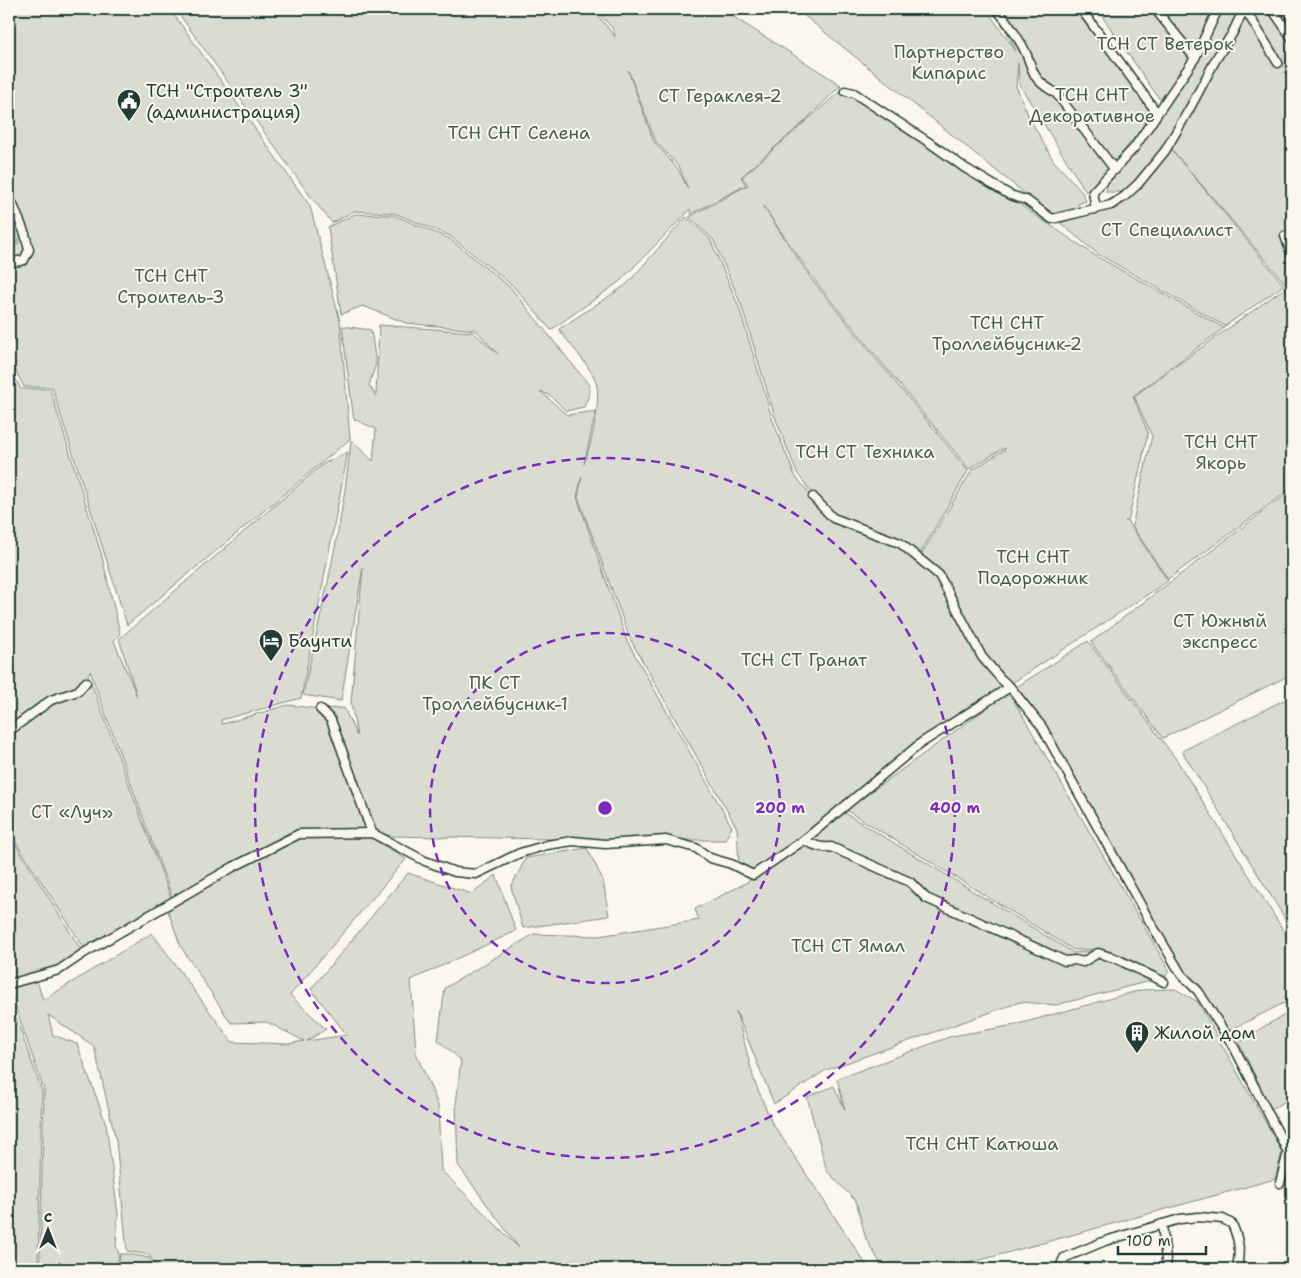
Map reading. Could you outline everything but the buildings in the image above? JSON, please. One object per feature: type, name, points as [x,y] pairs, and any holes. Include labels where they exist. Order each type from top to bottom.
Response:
[{"type":"street","points":[[996,9],[1023,48],[1033,75],[1044,86],[1056,93],[1115,170]]},
{"type":"street","points":[[1081,9],[1157,113]]},
{"type":"street","points":[[1155,9],[1195,58]]},
{"type":"street","points":[[1096,209],[1093,192],[1134,148],[1195,58],[1218,9]]},
{"type":"street","points":[[1244,9],[1278,63]]},
{"type":"street","points":[[845,91],[854,93],[965,168],[1010,195],[1026,200],[1052,219],[1111,205],[1125,196],[1165,151],[1232,34],[1244,9]]},
{"type":"street","points":[[1272,9],[1292,38]]},
{"type":"street","points":[[9,195],[25,234],[29,250],[24,260],[9,263]]},
{"type":"street","points":[[1285,236],[1292,256]]},
{"type":"street","points":[[812,497],[833,518],[900,543],[939,575],[982,657],[1001,679],[1010,686],[1042,727],[1126,880],[1181,974],[1198,991],[1234,1047],[1288,1152],[1280,1183]]},
{"type":"street","points":[[9,731],[50,700],[78,691],[86,682]]},
{"type":"street","points":[[9,984],[59,970],[84,953],[233,867],[299,834],[372,833],[432,864],[455,872],[476,874],[520,853],[547,845],[573,841],[605,844],[666,840],[696,848],[710,858],[731,864],[753,875],[804,840],[921,743],[1010,686]]},
{"type":"street","points":[[320,709],[331,720],[372,833]]},
{"type":"street","points":[[804,840],[822,848],[831,847],[910,882],[926,898],[1065,961],[1075,960],[1083,962],[1098,953],[1117,959],[1164,982]]},
{"type":"street","points":[[1059,1269],[1064,1258],[1105,1241],[1180,1219],[1198,1217],[1223,1219],[1232,1224],[1238,1236],[1240,1250],[1237,1269]]},
{"type":"street","points":[[1162,1224],[1167,1269]]},
{"type":"green space","name":"ТСН СНТ Строитель-3","points":[[9,9],[170,9],[310,206],[340,321],[350,439],[127,625],[52,387],[24,387],[9,358],[9,248],[20,243],[15,232],[18,242],[9,246]]},
{"type":"green space","name":"ТСН СНТ Селена","points":[[461,9],[487,11],[492,9],[593,9],[615,37],[613,29],[595,9],[721,9],[841,85],[805,121],[741,177],[746,185],[691,214],[690,209],[619,282],[551,330],[513,286],[450,236],[394,213],[354,211],[332,223],[311,197],[176,10]],"holes":[[[628,70],[656,142],[680,168],[688,189],[678,169],[654,142]]]},
{"type":"green space","points":[[796,9],[986,9],[1016,51],[995,9],[1086,9],[1157,109],[1114,163],[1086,192],[1019,84],[1018,63],[1016,86],[1029,117],[1053,160],[1082,192],[1086,201],[1078,204],[1080,208],[1055,218]]},
{"type":"green space","points":[[1097,9],[1292,9],[1292,190],[1285,283],[1166,143],[1284,285],[1225,326],[1098,254],[1060,223],[1113,208],[1159,155],[1123,192],[1106,192],[1108,182],[1134,148],[1163,104]]},
{"type":"green space","points":[[845,87],[1096,256],[1224,328],[1133,396],[1148,433],[1128,522],[1168,581],[1009,685],[984,656],[941,571],[921,555],[972,470],[1006,449],[1004,448],[969,469],[819,286],[763,206],[812,280],[968,471],[919,555],[835,516],[815,497],[797,473],[775,417],[741,304],[713,239],[689,217],[748,185],[742,177]]},
{"type":"green space","points":[[355,214],[393,215],[450,239],[511,288],[589,385],[589,395],[584,407],[566,411],[551,396],[540,391],[567,415],[596,411],[584,464],[590,445],[597,408],[597,385],[586,365],[559,329],[626,285],[686,217],[710,239],[739,307],[773,421],[795,476],[831,519],[899,545],[938,576],[981,658],[1007,686],[752,873],[739,866],[737,828],[630,639],[578,497],[582,476],[577,497],[627,641],[732,827],[725,840],[391,836],[375,831],[371,815],[362,831],[290,832],[172,897],[90,671],[88,674],[172,901],[85,949],[9,832],[9,367],[21,389],[50,389],[101,553],[120,633],[114,641],[137,696],[119,639],[323,464],[348,452],[301,698],[221,720],[222,724],[288,705],[320,709],[344,708],[357,736],[351,703],[363,567],[341,701],[303,695],[337,536],[351,440],[373,461],[376,429],[354,419],[342,326],[371,330],[376,364],[369,385],[376,396],[379,325],[473,332],[498,354],[476,330],[406,323],[363,306],[341,314],[328,227]]},
{"type":"green space","name":"ТСН СНТ Якорь","points":[[1286,287],[1292,297],[1292,488],[1168,579],[1132,526],[1152,436],[1134,396]]},
{"type":"green space","name":"СТ Южный экспресс","points":[[1292,490],[1292,674],[1163,738],[1091,642]]},
{"type":"green space","points":[[1088,641],[1176,759],[1292,944],[1292,999],[1220,1035],[1015,688]]},
{"type":"green space","points":[[1009,692],[1169,970],[1165,978],[1119,956],[1099,949],[1074,950],[846,810]]},
{"type":"green space","points":[[1292,696],[1292,930],[1182,751]]},
{"type":"green space","name":"ТСН СТ Ямал","points":[[845,813],[1074,953],[1097,950],[1154,980],[1056,1005],[1020,1002],[826,1070],[774,1104],[736,1011],[754,1080],[771,1121],[869,1269],[158,1269],[149,1255],[127,1251],[116,1140],[94,1046],[48,1015],[53,1035],[77,1044],[106,1124],[118,1214],[116,1245],[119,1255],[117,1269],[38,1269],[40,1260],[44,1090],[9,988],[9,834],[85,956],[25,984],[37,981],[43,1000],[152,933],[232,1042],[289,1044],[304,1041],[267,1022],[231,1023],[181,947],[167,908],[296,838],[368,836],[406,859],[290,995],[326,1029],[307,1041],[347,1035],[311,989],[408,873],[472,894],[496,875],[516,931],[411,980],[416,1053],[438,1105],[441,1170],[519,1248],[458,1165],[456,1105],[461,1060],[438,1040],[445,988],[534,934],[599,936],[699,920],[695,909],[744,884]]},
{"type":"green space","points":[[587,848],[603,880],[609,916],[523,928],[511,887],[526,858]]},
{"type":"green space","name":"ТСН СНТ Катюша","points":[[1175,989],[1198,1002],[1282,1152],[1275,1179],[948,1269],[884,1269],[866,1239],[856,1201],[827,1171],[807,1097],[834,1086],[845,1110],[837,1079],[952,1036],[1015,1025],[1141,990]]},
{"type":"green space","points":[[9,998],[42,1091],[38,1262],[36,1269],[9,1269]]},
{"type":"green space","points":[[1292,1011],[1292,1098],[1271,1109],[1239,1043]]},
{"type":"green space","points":[[120,1254],[149,1258],[156,1269],[118,1269]]},
{"type":"place","name":"ТСН \"Строитель 3\" (администрация)","points":[[129,122]]},
{"type":"place","name":"Баунти","points":[[271,662]]},
{"type":"place","name":"Жилой дом","points":[[1137,1054]]},
{"type":"park label","name":"ТСН СТ Ветерок","points":[[1165,44]]},
{"type":"park label","name":"Партнерство Кипарис","points":[[949,62]]},
{"type":"park label","name":"СТ Гераклея-2","points":[[720,96]]},
{"type":"park label","name":"ТСН СНТ Декоративное","points":[[1092,105]]},
{"type":"park label","name":"СТ Специалист","points":[[1167,230]]},
{"type":"park label","name":"ТСН СНТ Троллейбусник-2","points":[[1007,333]]},
{"type":"park label","name":"ТСН СТ Техника","points":[[865,452]]},
{"type":"park label","name":"ТСН СНТ Подорожник","points":[[1033,567]]},
{"type":"park label","name":"ТСН СТ Гранат","points":[[804,660]]},
{"type":"park label","name":"ПК СТ Троллейбусник-1","points":[[495,693]]},
{"type":"park label","name":"СТ «Луч»","points":[[72,812]]}]
